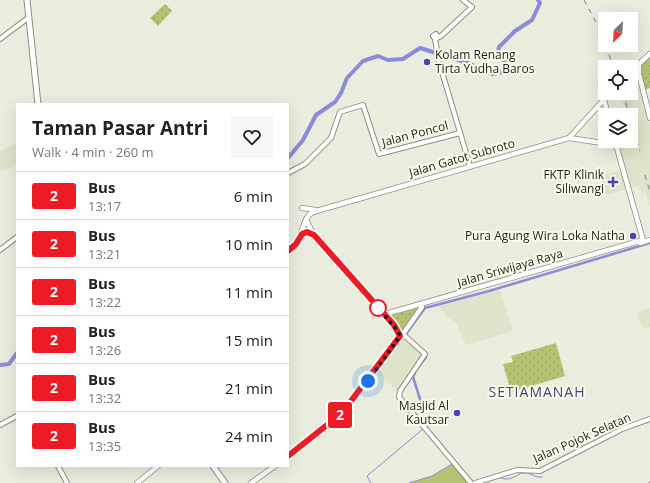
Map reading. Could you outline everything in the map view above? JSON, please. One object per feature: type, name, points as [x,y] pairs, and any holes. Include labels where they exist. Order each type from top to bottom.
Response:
[{"type":"highway","points":[[26,0],[38,103]]},
{"type":"highway","points":[[214,467],[226,483]]},
{"type":"highway","points":[[217,467],[226,483]]},
{"type":"main road","points":[[650,54],[639,64],[638,74],[650,115]]},
{"type":"main road","points":[[604,100],[606,108]]},
{"type":"main road","points":[[569,138],[604,100]]},
{"type":"main road","points":[[574,132],[573,135],[576,139]]},
{"type":"main road","points":[[569,138],[598,141]]},
{"type":"main road","name":"Jalan Gatot Subroto","points":[[307,221],[308,215],[317,210],[569,138]]},
{"type":"main road","name":"Jalan Sriwijaya Raya","points":[[534,274],[643,240],[617,148]]},
{"type":"main road","points":[[302,208],[317,210]]},
{"type":"main road","points":[[289,251],[296,244],[303,233],[307,221]]},
{"type":"main road","points":[[289,455],[334,421],[348,407],[399,338],[399,333],[394,325],[314,235],[307,221]]},
{"type":"main road","points":[[303,233],[314,235]]},
{"type":"main road","name":"Jalan Sriwijaya Raya","points":[[382,313],[389,313],[487,287],[650,240]]},
{"type":"main road","name":"Jalan Sriwijaya Raya","points":[[389,321],[392,315],[487,287]]},
{"type":"main road","points":[[403,334],[422,307]]},
{"type":"main road","points":[[137,483],[157,467]]},
{"type":"main road","points":[[252,483],[274,467]]},
{"type":"street","points":[[463,0],[472,7],[437,38],[438,56],[470,166]]},
{"type":"street","points":[[0,39],[28,18]]},
{"type":"street","name":"Jalan Poncol","points":[[289,172],[305,164],[331,138],[340,112],[363,105],[379,154],[460,133]]},
{"type":"street","points":[[0,250],[16,238]]},
{"type":"street","points":[[394,325],[425,353],[424,358],[399,396],[471,483]]},
{"type":"street","points":[[0,425],[16,417]]},
{"type":"street","name":"Jalan Pojok Selatan","points":[[475,483],[517,470],[540,471],[622,429],[650,419]]},
{"type":"street","points":[[59,467],[67,483]]},
{"type":"shaded area","points":[[638,86],[650,124],[650,207],[646,192],[642,193],[639,186],[629,188],[619,148],[638,148],[638,108],[624,108],[622,100],[638,100]]},
{"type":"shaded area","points":[[16,143],[16,166],[0,172],[0,151]]},
{"type":"shaded area","name":"FKTP Klinik Siliwangi","points":[[621,170],[626,189],[606,195],[600,176]]},
{"type":"shaded area","points":[[500,289],[513,331],[466,345],[456,323],[446,316],[439,306]]},
{"type":"shaded area","points":[[650,308],[650,327],[642,329],[637,313]]},
{"type":"shaded area","points":[[402,338],[424,355],[399,392],[377,373]]},
{"type":"green space","points":[[165,4],[172,11],[158,26],[150,18]]},
{"type":"green space","points":[[650,56],[650,88],[644,90],[640,71],[642,64]]},
{"type":"green space","points":[[419,308],[401,332],[388,316]]},
{"type":"green space","points":[[556,343],[565,376],[511,392],[503,364],[513,362],[511,356]]},
{"type":"green space","points":[[453,464],[468,483],[409,483],[432,476]]},
{"type":"waterway","points":[[289,157],[303,140],[316,115],[335,102],[341,93],[347,78],[363,61],[378,56],[388,60],[403,59],[420,48],[468,63],[492,74],[503,72],[507,66],[498,51],[499,47],[515,31],[532,20],[540,3],[538,0]]},
{"type":"waterway","points":[[406,334],[425,308],[489,291],[650,243]]},
{"type":"waterway","points":[[0,365],[9,364],[16,354]]},
{"type":"waterway","points":[[417,369],[426,357]]},
{"type":"waterway","points":[[415,373],[413,377],[420,399]]},
{"type":"waterway","points":[[420,399],[423,416],[430,425],[426,427]]},
{"type":"waterway","points":[[371,483],[367,476],[423,429]]},
{"type":"waterway","points":[[409,483],[432,476],[452,464]]},
{"type":"waterway","points":[[499,477],[508,479],[521,473],[527,473]]},
{"type":"waterway","points":[[528,473],[537,477],[542,477]]},
{"type":"railway","points":[[584,0],[598,26]]},
{"type":"railway","points":[[608,52],[611,60]]},
{"type":"railway","points":[[625,100],[627,108]]},
{"type":"railway","points":[[638,144],[640,151]]},
{"type":"railway","points":[[645,175],[650,192]]},
{"type":"bus line","name":"2","points":[[289,250],[296,244],[302,234],[307,232],[314,235],[394,325],[400,336],[348,407],[338,418],[289,455]]},
{"type":"place","name":"Kolam Renang Tirta Yudha Baros","points":[[427,62]]},
{"type":"place","name":"FKTP Klinik Siliwangi","points":[[613,182]]},
{"type":"place","name":"Pura Agung Wira Loka Natha","points":[[633,236]]},
{"type":"place","name":"Masjid Al Kautsar","points":[[457,413]]},
{"type":"district","name":"SETIAMANAH","points":[[537,392]]},
{"type":"route","points":[[368,381],[400,336],[398,331],[378,308]]}]
